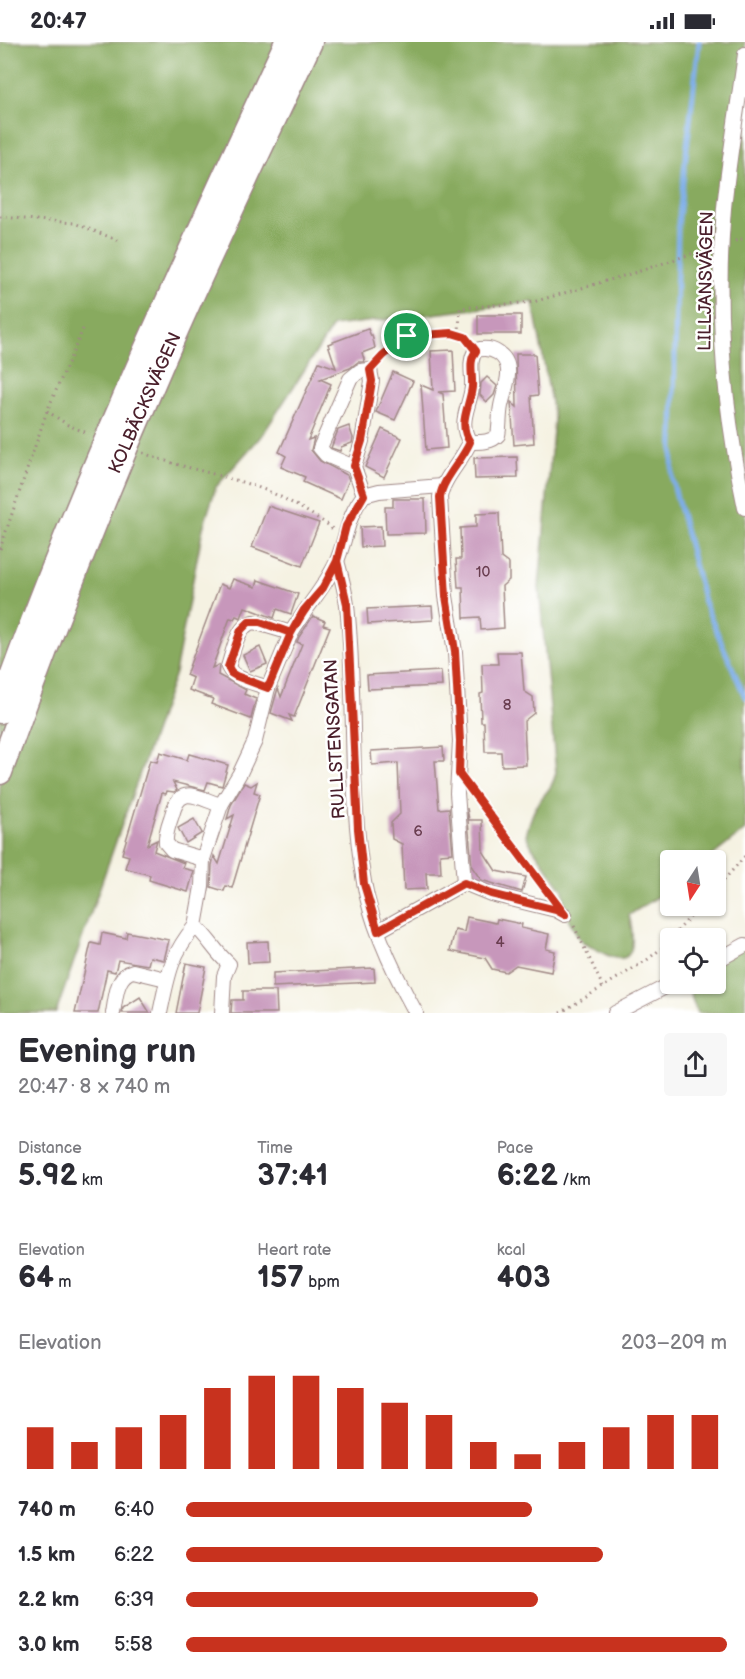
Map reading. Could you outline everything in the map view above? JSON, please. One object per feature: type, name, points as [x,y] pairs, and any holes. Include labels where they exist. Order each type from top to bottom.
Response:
[{"type":"highway","name":"KOLBÄCKSVÄGEN","points":[[0,711],[54,564],[103,448],[287,42]]},
{"type":"highway","name":"KOLBÄCKSVÄGEN","points":[[0,772],[61,606],[113,475],[161,364],[310,42]]},
{"type":"street","name":"LILLJANSVÄGEN","points":[[745,54],[724,209],[721,337],[731,439],[745,508]]},
{"type":"street","points":[[484,348],[498,353],[504,359],[508,373],[500,408],[498,435],[484,442],[470,442],[466,437],[464,421],[472,386],[472,360],[476,351],[484,348]]},
{"type":"street","points":[[354,466],[326,455],[320,448],[350,379],[360,371],[370,370],[372,381],[362,441],[354,466],[364,495]]},
{"type":"street","points":[[464,883],[457,793],[460,741],[455,651],[446,596],[440,497],[442,486],[448,480],[470,442]]},
{"type":"street","points":[[160,1013],[166,979],[179,948],[195,926],[202,887],[203,859],[223,798],[240,773],[255,741],[268,688],[291,633],[304,610],[323,588],[337,561],[351,514],[364,495],[379,491],[442,486]]},
{"type":"street","name":"RULLSTENSGATAN","points":[[337,561],[347,604],[358,829],[364,884],[378,931],[416,1013]]},
{"type":"street","points":[[268,688],[236,676],[229,670],[228,667],[241,630],[249,622],[254,622],[291,633]]},
{"type":"street","points":[[203,859],[172,850],[166,843],[165,837],[175,802],[186,794],[221,805]]},
{"type":"street","points":[[378,931],[464,883]]},
{"type":"street","points":[[464,883],[491,894],[556,910],[565,915]]},
{"type":"street","points":[[195,926],[229,964],[223,986],[222,1013]]},
{"type":"street","points":[[726,955],[745,945]]},
{"type":"street","points":[[113,1013],[120,981],[129,971],[133,970],[166,979]]},
{"type":"street","points":[[615,1013],[660,990]]},
{"type":"path","points":[[0,217],[74,223],[122,242]]},
{"type":"path","points":[[459,334],[460,308],[533,302],[745,238]]},
{"type":"path","points":[[0,549],[47,411],[84,327]]},
{"type":"path","points":[[370,370],[407,336],[459,334],[469,341],[476,351]]},
{"type":"path","points":[[47,411],[68,425],[95,436]]},
{"type":"path","points":[[141,453],[174,465],[252,485],[295,504],[330,526],[342,544]]},
{"type":"path","points":[[459,774],[572,922],[603,987]]},
{"type":"path","points":[[726,878],[745,856]]},
{"type":"path","points":[[560,1013],[647,960],[663,947],[691,916]]},
{"type":"green space","points":[[0,42],[745,42],[745,830],[720,850],[660,850],[660,895],[629,915],[632,943],[631,951],[627,956],[613,957],[581,940],[565,915],[563,890],[526,835],[534,810],[551,786],[556,773],[539,587],[554,419],[533,302],[333,326],[263,434],[216,487],[203,528],[175,673],[56,1013],[0,1013]]},
{"type":"green space","points":[[745,945],[745,1013],[697,1013],[690,994],[726,994],[726,955]]},
{"type":"building","points":[[478,315],[521,315],[521,334],[478,334]]},
{"type":"building","points":[[368,329],[375,348],[362,353],[365,362],[358,362],[350,368],[320,379],[331,384],[308,440],[314,438],[311,450],[320,461],[347,475],[349,480],[341,499],[303,482],[305,477],[281,467],[286,456],[279,452],[319,362],[336,368],[328,344]]},
{"type":"building","points":[[453,350],[455,391],[438,392],[443,394],[447,448],[426,450],[421,385],[433,390],[431,351]]},
{"type":"building","points":[[516,354],[535,354],[538,395],[531,396],[534,443],[514,445],[511,402],[517,407]]},
{"type":"building","points":[[393,372],[413,381],[395,420],[376,412]]},
{"type":"building","points":[[487,377],[497,386],[494,395],[487,402],[480,395],[481,383]]},
{"type":"building","points":[[349,426],[353,438],[352,443],[341,447],[340,451],[331,448],[338,430]]},
{"type":"building","points":[[382,429],[402,438],[384,477],[365,467]]},
{"type":"building","points":[[517,457],[518,478],[475,479],[474,458]]},
{"type":"building","points":[[393,499],[425,499],[426,533],[386,534],[385,507],[393,507]]},
{"type":"building","points":[[268,506],[319,523],[302,566],[252,547]]},
{"type":"building","points":[[499,513],[501,558],[509,564],[509,580],[502,586],[504,628],[481,630],[480,617],[464,618],[463,587],[458,587],[456,559],[461,559],[460,528],[476,527],[476,514]]},
{"type":"building","points":[[381,526],[382,546],[361,547],[360,527]]},
{"type":"building","points":[[233,579],[256,587],[258,580],[298,594],[291,614],[277,609],[274,618],[245,607],[241,618],[236,616],[234,619],[230,618],[212,668],[219,665],[218,675],[246,690],[244,694],[256,699],[251,719],[211,704],[213,699],[189,690],[193,678],[186,675],[220,584],[229,588]]},
{"type":"building","points":[[432,606],[433,620],[368,624],[367,609]]},
{"type":"building","points":[[313,616],[325,621],[323,625],[330,627],[294,717],[289,715],[292,721],[271,713],[278,688],[281,697],[302,644],[297,642],[299,637]]},
{"type":"building","points":[[260,647],[267,664],[250,671],[243,655]]},
{"type":"building","points":[[497,652],[521,652],[524,691],[533,697],[534,713],[524,721],[526,765],[502,766],[501,752],[485,752],[480,694],[483,693],[482,664],[498,664]]},
{"type":"building","points":[[441,671],[442,686],[368,689],[367,675]]},
{"type":"building","points":[[443,747],[444,761],[435,761],[439,809],[449,808],[453,853],[440,854],[441,873],[426,873],[427,889],[404,890],[402,844],[392,839],[391,823],[400,814],[398,763],[372,765],[371,751]]},
{"type":"building","points":[[160,752],[187,760],[189,754],[228,765],[222,786],[208,782],[205,790],[173,782],[177,790],[162,793],[147,845],[157,840],[154,851],[184,863],[182,868],[194,871],[188,892],[149,880],[150,875],[125,868],[129,856],[122,854],[150,760],[157,762]]},
{"type":"building","points":[[257,782],[254,792],[260,794],[232,888],[226,886],[224,891],[211,887],[214,856],[219,864],[234,815],[227,819],[231,805],[244,783],[251,786]]},
{"type":"building","points":[[467,808],[469,820],[482,820],[483,851],[496,871],[526,877],[522,892],[481,880],[472,867]]},
{"type":"building","points":[[194,819],[202,833],[186,843],[178,828]]},
{"type":"building","points":[[467,917],[496,923],[497,919],[522,924],[521,928],[549,934],[546,949],[555,951],[551,972],[516,965],[506,972],[492,969],[485,958],[450,951],[455,930],[464,932]]},
{"type":"building","points":[[127,932],[169,940],[164,960],[150,957],[148,965],[118,960],[115,972],[107,970],[98,1013],[75,1013],[91,943],[100,945],[102,933],[126,938]]},
{"type":"building","points":[[268,941],[269,962],[248,963],[247,942]]},
{"type":"building","points":[[186,963],[206,967],[197,1013],[176,1013]]},
{"type":"building","points":[[374,968],[375,982],[273,987],[273,973]]},
{"type":"building","points":[[243,991],[276,991],[277,1013],[231,1013],[232,1000],[243,1000]]},
{"type":"building","points":[[140,997],[150,1013],[122,1013],[123,1008]]},
{"type":"waterway","points":[[699,42],[678,225],[672,479],[704,602],[745,697]]},
{"type":"route","points":[[407,336],[377,361],[370,370],[372,381],[362,441],[354,466],[364,495],[351,514],[337,561],[323,588],[304,610],[291,633],[268,688],[236,676],[228,667],[241,630],[249,622],[260,622],[291,633],[296,624],[304,610],[307,607],[323,588],[337,561],[347,604],[358,829],[364,884],[378,931],[464,883],[491,894],[556,910],[565,915],[459,774],[460,741],[455,651],[447,608],[440,497],[442,486],[448,480],[470,442],[466,437],[464,421],[472,386],[473,354],[476,351],[469,341],[459,334],[412,334],[407,336]]}]
